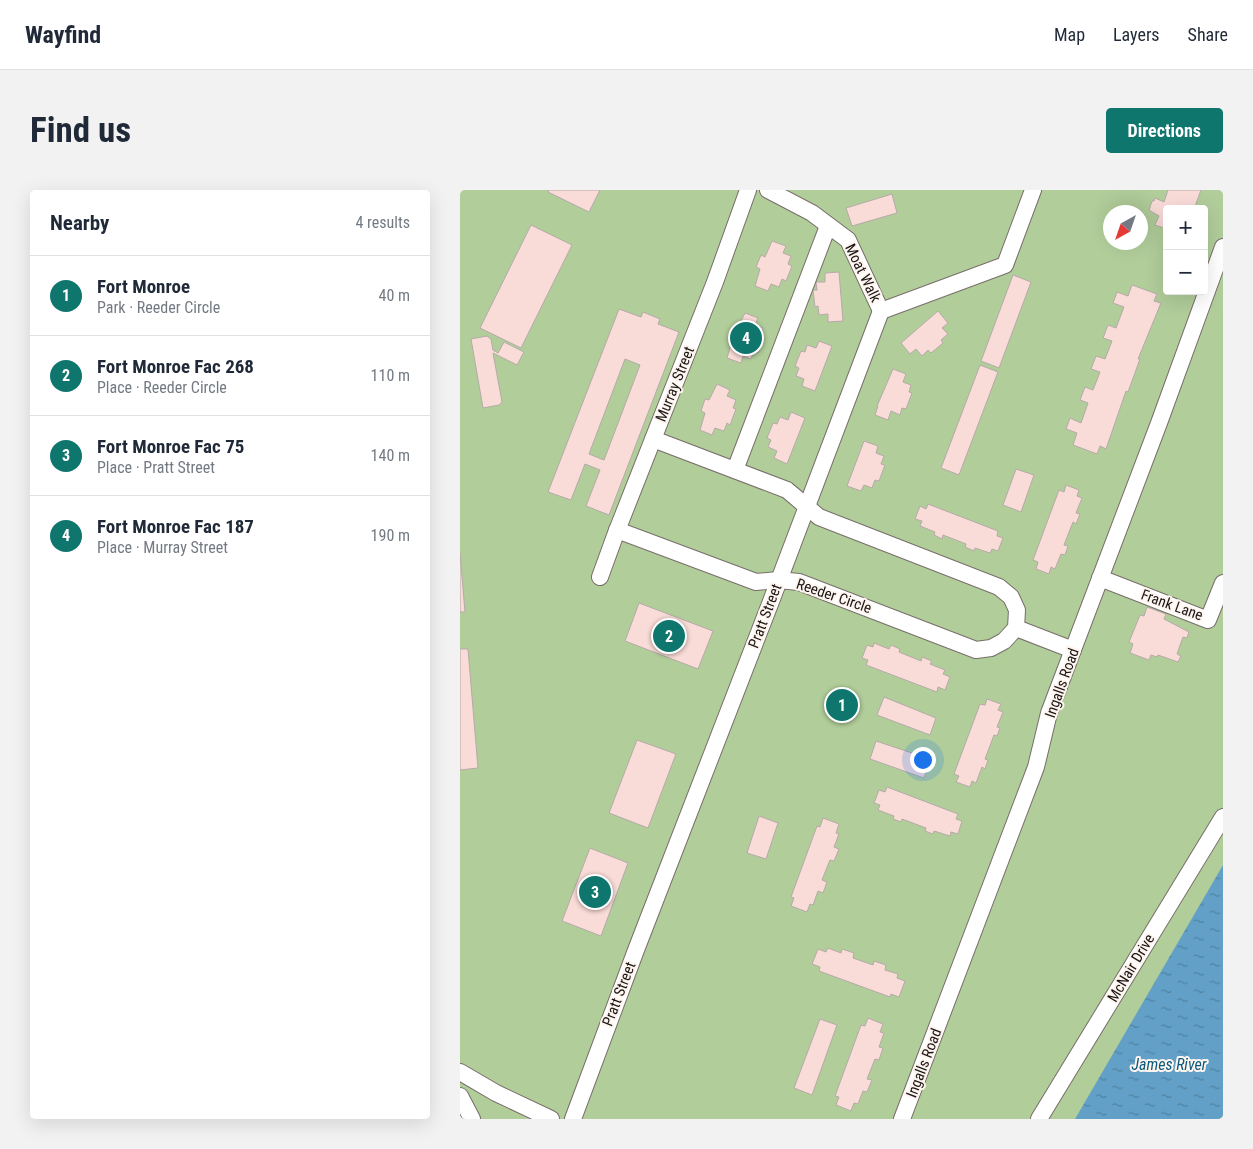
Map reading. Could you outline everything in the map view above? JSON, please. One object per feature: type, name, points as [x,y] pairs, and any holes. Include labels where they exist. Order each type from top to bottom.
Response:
[{"type":"street","name":"Murray Street","points":[[600,577],[715,282],[748,190]]},
{"type":"street","name":"Moat Walk","points":[[768,190],[812,213],[848,240],[881,311]]},
{"type":"street","points":[[881,311],[1005,265],[1033,190]]},
{"type":"street","points":[[735,470],[828,226]]},
{"type":"street","name":"Ingalls Road","points":[[902,1119],[1033,776],[1044,740],[1049,713],[1159,423],[1223,247]]},
{"type":"street","name":"Pratt Street","points":[[573,1119],[881,311]]},
{"type":"street","points":[[653,439],[788,490],[819,517],[999,587],[1011,597],[1017,610],[1016,628],[1073,650]]},
{"type":"street","name":"Reeder Circle","points":[[617,530],[756,582],[778,580],[799,582],[976,650],[991,648],[1004,642],[1016,628]]},
{"type":"street","name":"Frank Lane","points":[[1100,578],[1208,620],[1223,583]]},
{"type":"street","name":"McNair Drive","points":[[1039,1119],[1223,817]]},
{"type":"street","points":[[460,1072],[496,1093],[551,1119]]},
{"type":"street","points":[[460,1096],[472,1119]]},
{"type":"green space","points":[[460,190],[1223,190],[1223,1119],[460,1119]]},
{"type":"water","name":"James River","points":[[1223,865],[1223,1119],[1075,1119]]},
{"type":"building","points":[[549,190],[600,190],[589,212],[548,192]]},
{"type":"building","points":[[1168,190],[1201,190],[1195,205],[1163,205],[1163,228],[1155,225],[1159,216],[1149,210],[1155,198],[1164,202]]},
{"type":"building","points":[[892,194],[897,213],[852,226],[846,208]]},
{"type":"building","points":[[531,225],[572,245],[521,348],[480,328]]},
{"type":"building","points":[[772,241],[786,246],[783,253],[791,256],[788,264],[792,266],[786,281],[782,279],[779,287],[771,284],[768,291],[755,286],[760,269],[756,267],[761,255],[765,257]]},
{"type":"building","points":[[839,272],[843,321],[828,322],[828,314],[819,315],[818,306],[815,307],[813,290],[817,290],[816,282],[825,282],[825,273]]},
{"type":"building","points":[[1013,275],[1031,282],[999,368],[981,361]]},
{"type":"building","points":[[1132,285],[1157,294],[1154,301],[1161,303],[1138,359],[1140,359],[1128,392],[1126,391],[1106,449],[1100,446],[1097,454],[1073,445],[1077,433],[1066,429],[1070,418],[1081,423],[1088,403],[1080,400],[1085,387],[1093,390],[1100,372],[1091,369],[1096,356],[1105,359],[1112,341],[1103,338],[1108,325],[1116,328],[1124,307],[1113,303],[1117,292],[1128,296]]},
{"type":"building","points":[[619,309],[641,317],[643,312],[660,319],[658,324],[679,332],[609,515],[586,506],[600,470],[585,464],[571,500],[548,492]],"holes":[[[625,359],[640,365],[604,460],[589,454]]]},
{"type":"building","points":[[938,311],[948,323],[942,328],[948,334],[941,340],[943,343],[931,353],[928,350],[922,356],[916,349],[910,354],[901,343]]},
{"type":"building","points":[[745,313],[758,318],[755,325],[763,328],[760,336],[764,337],[758,353],[754,351],[751,359],[743,356],[741,363],[727,358],[732,341],[728,339],[733,327],[737,329]]},
{"type":"building","points":[[487,336],[491,339],[493,350],[498,353],[504,342],[524,352],[517,365],[493,353],[502,402],[499,405],[483,408],[471,339]]},
{"type":"building","points":[[819,341],[832,346],[815,391],[802,386],[804,379],[796,376],[799,368],[795,366],[801,351],[805,352],[807,345],[816,348]]},
{"type":"building","points":[[980,365],[998,372],[959,475],[941,468]]},
{"type":"building","points":[[893,369],[906,374],[903,382],[911,385],[909,392],[912,393],[906,409],[902,408],[900,415],[891,411],[888,420],[875,415]]},
{"type":"building","points":[[717,384],[730,390],[727,396],[736,400],[733,408],[736,409],[730,425],[727,423],[724,431],[715,428],[712,435],[700,430],[705,413],[701,411],[705,399],[709,400]]},
{"type":"building","points":[[791,412],[805,418],[787,464],[774,458],[777,451],[768,447],[771,440],[767,438],[773,423],[777,424],[780,417],[788,420]]},
{"type":"building","points":[[864,441],[878,446],[876,453],[884,456],[881,464],[885,465],[879,481],[875,480],[872,488],[864,485],[861,491],[847,486]]},
{"type":"building","points":[[1016,469],[1034,475],[1021,512],[1003,505]]},
{"type":"building","points":[[1066,485],[1079,490],[1077,496],[1082,498],[1076,513],[1080,514],[1076,524],[1073,522],[1064,545],[1068,546],[1065,555],[1061,554],[1055,569],[1051,567],[1049,574],[1036,569],[1038,562],[1033,560],[1059,490],[1064,492]]},
{"type":"building","points":[[928,504],[998,531],[997,536],[1003,538],[998,551],[992,549],[990,553],[975,548],[974,551],[965,547],[966,544],[943,535],[942,539],[934,535],[935,532],[920,526],[922,521],[915,519],[920,506],[926,509]]},
{"type":"building","points":[[460,553],[465,612],[460,612]]},
{"type":"building","points":[[639,603],[713,631],[698,669],[625,641]]},
{"type":"building","points":[[1147,607],[1166,614],[1164,619],[1189,632],[1187,638],[1183,637],[1177,654],[1181,656],[1178,662],[1158,655],[1157,657],[1151,655],[1149,660],[1130,653],[1133,644],[1129,642],[1140,615],[1144,616]]},
{"type":"building","points":[[874,643],[889,649],[891,645],[900,649],[899,652],[921,661],[922,657],[932,661],[930,664],[945,670],[943,674],[950,677],[945,690],[938,687],[937,692],[866,665],[868,660],[862,658],[867,645],[873,647]]},
{"type":"building","points":[[460,649],[468,649],[478,768],[460,770]]},
{"type":"building","points":[[884,697],[936,718],[930,735],[877,715]]},
{"type":"building","points":[[987,699],[1001,704],[998,710],[1003,712],[997,727],[1000,728],[997,736],[994,735],[985,759],[988,760],[985,769],[982,767],[976,783],[972,781],[970,787],[956,782],[959,776],[954,774],[980,704],[985,705]]},
{"type":"building","points":[[637,740],[676,754],[648,828],[609,813]]},
{"type":"building","points":[[876,741],[930,759],[924,778],[870,759]]},
{"type":"building","points":[[887,787],[958,814],[956,819],[962,821],[958,834],[951,832],[950,836],[934,831],[933,834],[925,831],[926,828],[902,819],[901,822],[893,819],[894,816],[878,810],[880,805],[874,803],[879,790],[885,792]]},
{"type":"building","points":[[759,816],[778,823],[766,859],[747,853]]},
{"type":"building","points":[[823,818],[839,824],[836,833],[839,834],[834,847],[839,849],[834,861],[830,860],[822,880],[827,882],[823,893],[818,891],[813,905],[810,904],[807,912],[791,906],[794,898],[791,897],[817,826],[820,827]]},
{"type":"building","points":[[590,848],[628,863],[601,936],[562,921]]},
{"type":"building","points":[[828,948],[841,953],[842,949],[854,953],[853,958],[873,965],[874,961],[886,965],[885,970],[898,974],[897,978],[905,981],[899,997],[891,994],[890,997],[819,971],[820,967],[812,964],[818,949],[826,952]]},
{"type":"building","points":[[868,1018],[883,1024],[880,1032],[884,1033],[879,1047],[883,1048],[879,1060],[875,1059],[867,1079],[872,1080],[867,1092],[863,1091],[858,1104],[854,1103],[851,1111],[836,1105],[839,1097],[835,1096],[861,1025],[865,1026]]},
{"type":"building","points":[[820,1019],[837,1025],[812,1095],[794,1088]]},
{"type":"place","name":"Fort Monroe Fac 187","points":[[746,338]]},
{"type":"place","name":"Fort Monroe Fac 268","points":[[669,636]]},
{"type":"place","name":"Fort Monroe","points":[[842,705]]},
{"type":"place","name":"Fort Monroe Fac 75","points":[[595,892]]}]
